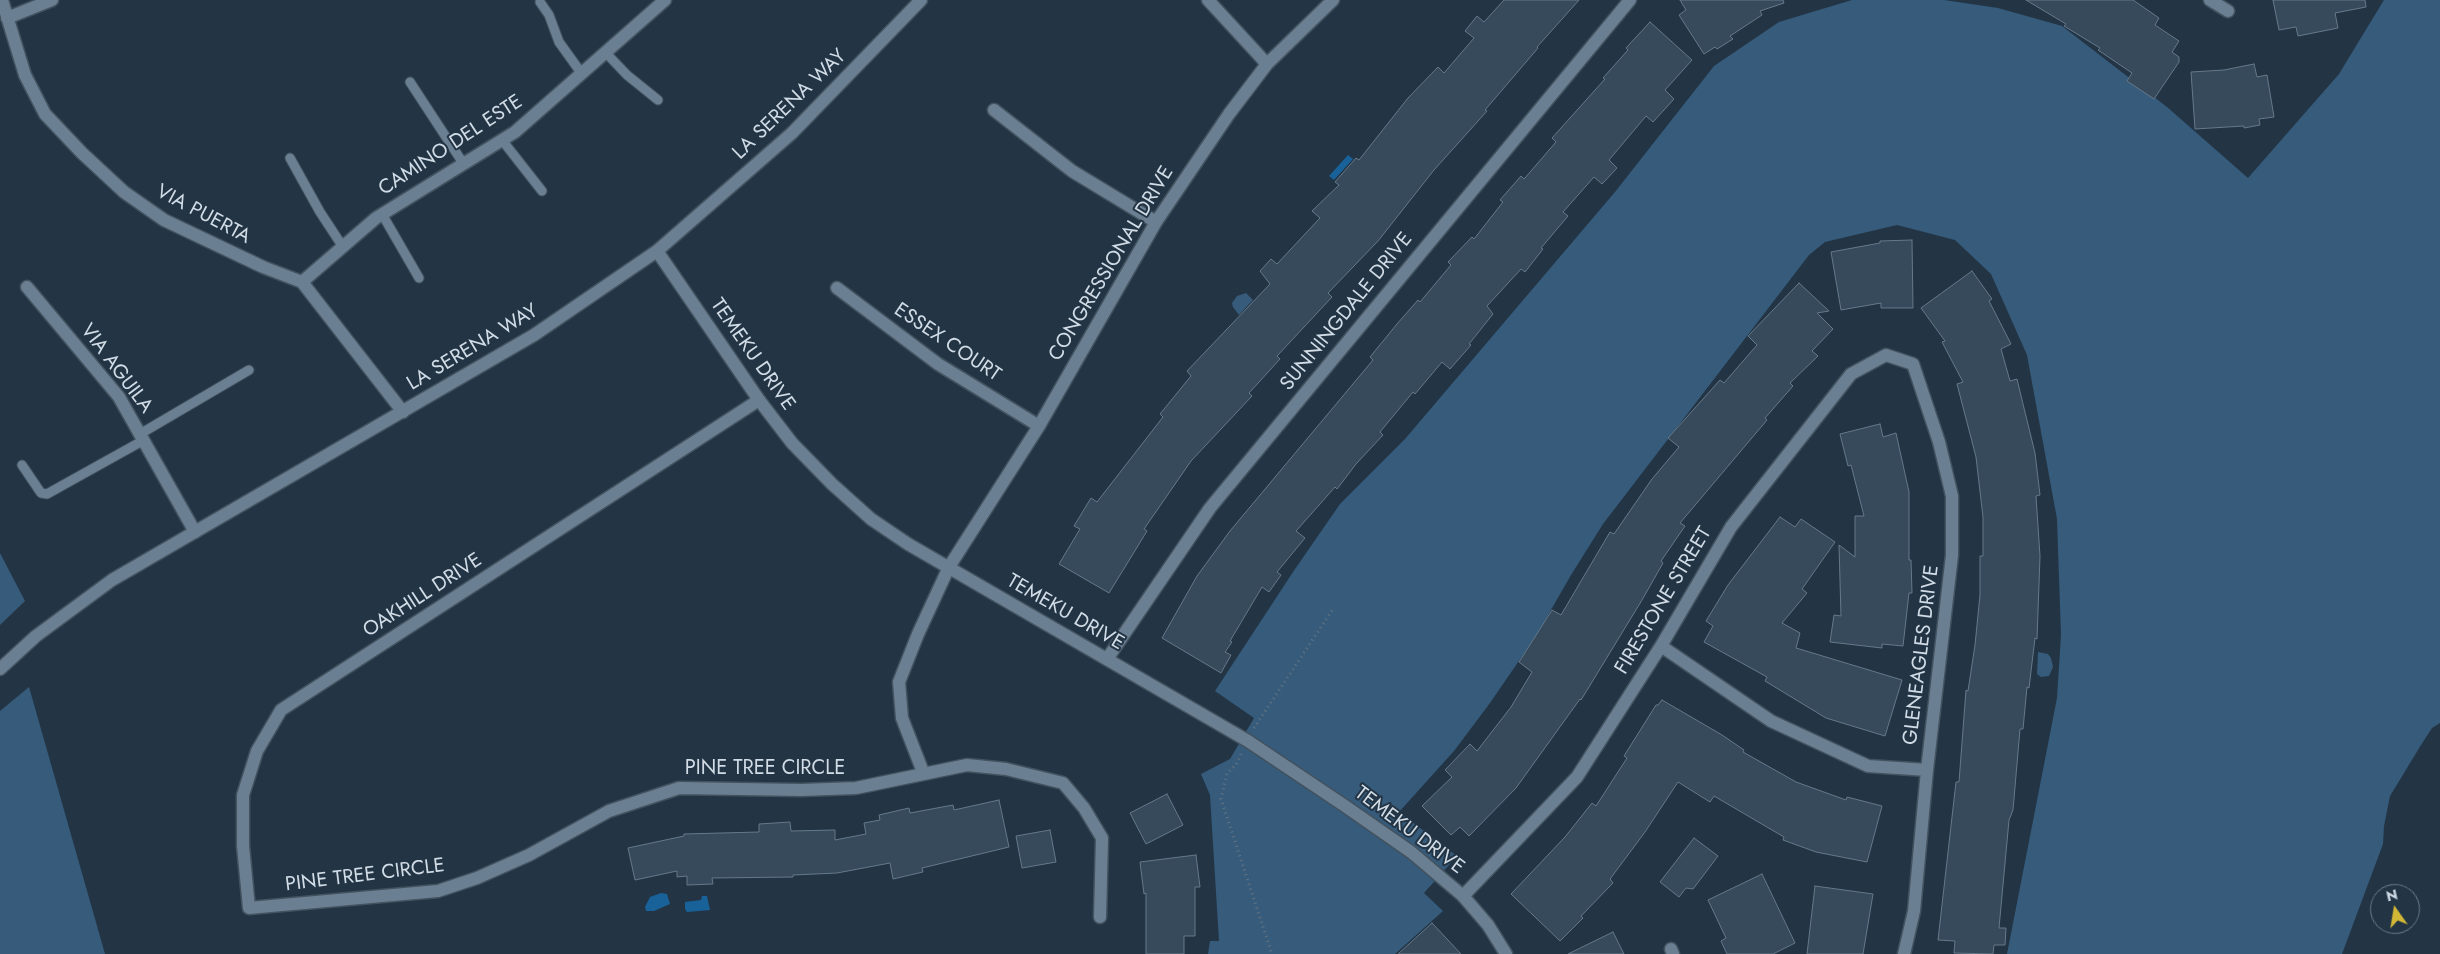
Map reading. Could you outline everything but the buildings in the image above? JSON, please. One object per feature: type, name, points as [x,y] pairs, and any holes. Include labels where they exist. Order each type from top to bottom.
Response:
[{"type":"street","name":"VIA PUERTA","points":[[2,0],[25,75],[45,114],[82,153],[124,192],[164,220],[302,282],[403,412]]},
{"type":"street","points":[[7,18],[52,0]]},
{"type":"street","name":"CAMINO DEL ESTE","points":[[302,282],[382,214],[515,132],[665,0]]},
{"type":"street","name":"LA SERENA WAY","points":[[0,669],[36,636],[112,580],[534,335],[657,250],[792,133],[921,0]]},
{"type":"street","points":[[1208,0],[1267,64]]},
{"type":"street","name":"CONGRESSIONAL DRIVE","points":[[923,772],[902,718],[899,682],[918,634],[949,567],[1039,426],[1156,222],[1229,114],[1267,64],[1333,0]]},
{"type":"street","name":"SUNNINGDALE DRIVE","points":[[1107,660],[1210,508],[1630,0]]},
{"type":"street","points":[[2210,0],[2228,11]]},
{"type":"street","points":[[994,110],[1072,171],[1156,222]]},
{"type":"street","name":"TEMEKU DRIVE","points":[[657,250],[759,400],[792,443],[838,490],[879,524],[908,544],[1248,741],[1411,852],[1463,896],[1488,925],[1506,954]]},
{"type":"street","name":"VIA AGUILA","points":[[27,287],[118,397],[195,532]]},
{"type":"street","name":"ESSEX COURT","points":[[837,288],[938,364],[1039,426]]},
{"type":"street","name":"FIRESTONE STREET","points":[[1463,896],[1577,777],[1661,646],[1731,527],[1851,374],[1886,355],[1913,364]]},
{"type":"street","name":"GLENEAGLES DRIVE","points":[[1904,954],[1914,910],[1927,770],[1952,555],[1952,496],[1939,442],[1913,364]]},
{"type":"street","name":"OAKHILL DRIVE","points":[[249,908],[243,846],[243,795],[257,751],[282,710],[759,400]]},
{"type":"street","points":[[1661,646],[1771,721],[1868,766],[1927,770]]},
{"type":"street","name":"PINE TREE CIRCLE","points":[[249,908],[438,891],[477,878],[529,855],[609,811],[679,788],[801,790],[856,788],[923,772],[967,765],[1006,768],[1063,783],[1084,808],[1102,838],[1100,917]]},
{"type":"lane","points":[[540,2],[549,15],[558,42],[582,74]]},
{"type":"lane","points":[[606,53],[627,75],[658,100]]},
{"type":"lane","points":[[410,82],[463,163]]},
{"type":"lane","points":[[502,140],[542,191]]},
{"type":"lane","points":[[290,158],[320,212],[343,247]]},
{"type":"lane","points":[[382,214],[419,278]]},
{"type":"lane","points":[[22,465],[40,493],[46,494],[249,370]]},
{"type":"path","points":[[1272,954],[1220,799],[1227,772],[1236,765],[1259,719],[1333,608]]},
{"type":"shaded area","points":[[1852,0],[1944,0],[1998,8],[2062,26],[2167,107],[2248,178],[2339,74],[2384,0],[2440,0],[2440,723],[2432,728],[2390,796],[2384,826],[2383,844],[2342,954],[2007,954],[2057,698],[2061,635],[2057,519],[2027,355],[1991,274],[1955,240],[1897,225],[1825,242],[1809,255],[1603,524],[1536,636],[1490,703],[1454,751],[1399,812],[1457,856],[1424,893],[1443,911],[1395,954],[1208,954],[1210,941],[1219,941],[1210,795],[1201,774],[1230,759],[1254,718],[1215,691],[1293,572],[1340,504],[1405,439],[1615,192],[1714,66],[1779,22]]},
{"type":"shaded area","points":[[1348,155],[1353,159],[1334,180],[1329,176]]},
{"type":"shaded area","points":[[1246,293],[1253,300],[1239,315],[1232,303],[1237,296]]},
{"type":"shaded area","points":[[0,553],[25,601],[0,625]]},
{"type":"shaded area","points":[[2038,652],[2048,654],[2051,658],[2053,667],[2049,676],[2041,677],[2037,674]]},
{"type":"shaded area","points":[[29,687],[105,954],[0,954],[0,711]]},
{"type":"shaded area","points":[[661,893],[667,894],[670,904],[654,911],[646,911],[645,907],[650,897]]},
{"type":"shaded area","points":[[702,896],[707,896],[710,910],[687,912],[685,902],[701,900]]}]
